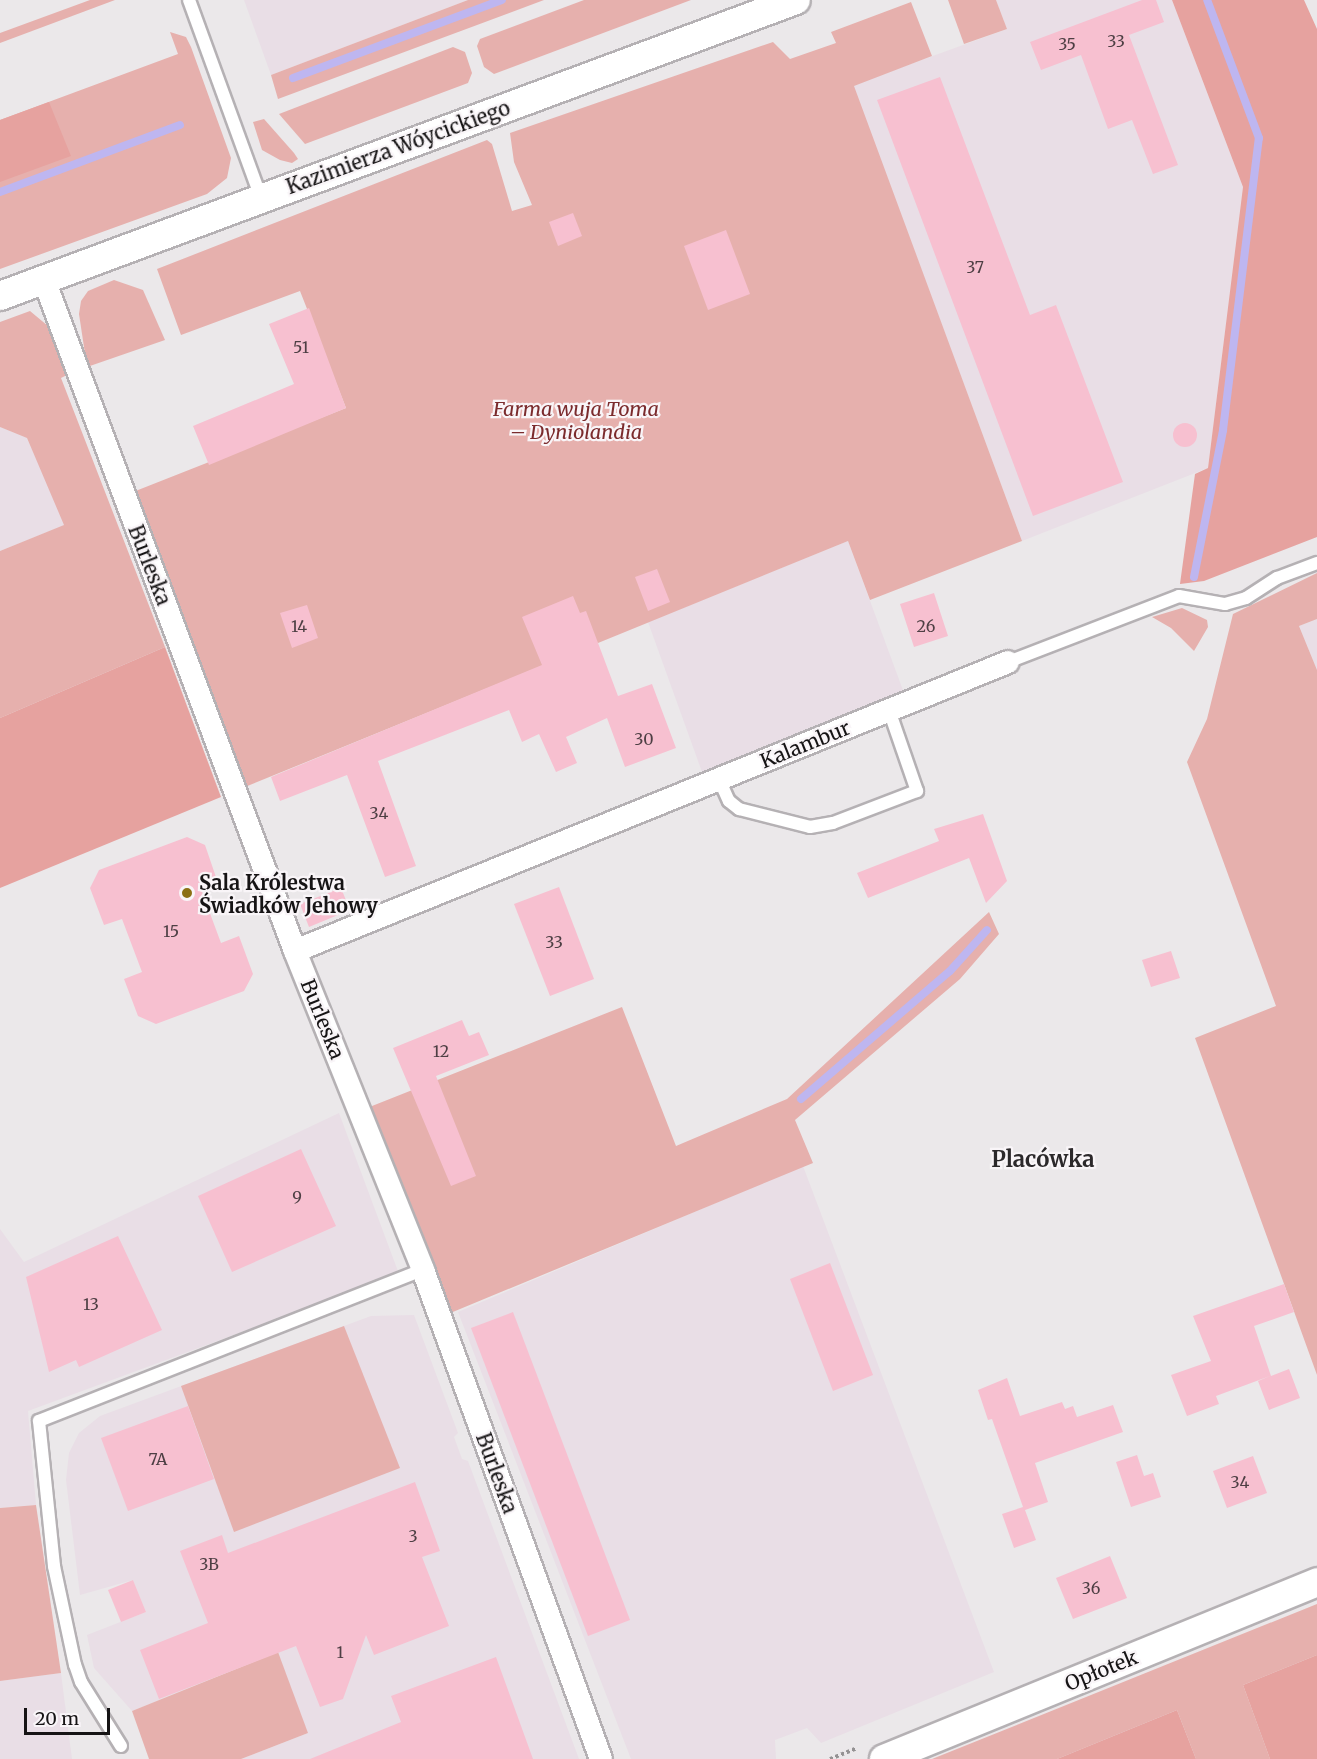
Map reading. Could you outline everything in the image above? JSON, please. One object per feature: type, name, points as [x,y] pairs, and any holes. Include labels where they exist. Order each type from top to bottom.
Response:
[{"type":"street","name":"Kazimierza Wóycickiego","points":[[0,296],[796,0]]},
{"type":"street","name":"Burleska","points":[[44,280],[295,951],[423,1270],[601,1759]]},
{"type":"street","name":"Kalambur","points":[[295,951],[1008,662]]},
{"type":"street","name":"Opłotek","points":[[884,1759],[1317,1582]]},
{"type":"lane","points":[[189,0],[261,198]]},
{"type":"lane","name":"Kalambur","points":[[1008,662],[1179,596],[1225,604],[1246,598],[1277,578],[1317,563]]},
{"type":"lane","points":[[719,779],[729,801],[739,809],[810,827],[832,823],[916,791],[889,710]]},
{"type":"lane","points":[[121,1746],[81,1682],[75,1665],[54,1566],[39,1421],[423,1270]]},
{"type":"shaded area","points":[[244,0],[468,0],[271,75]]},
{"type":"shaded area","points":[[996,0],[1172,0],[1243,187],[1208,468],[1022,541],[853,85],[1007,29]]},
{"type":"shaded area","points":[[1172,0],[1304,0],[1317,29],[1317,537],[1204,581],[1180,584],[1195,474],[1208,468],[1243,187]]},
{"type":"shaded area","points":[[49,102],[71,156],[0,182],[0,120]]},
{"type":"shaded area","points":[[0,427],[27,438],[65,525],[0,551]]},
{"type":"shaded area","points":[[848,541],[904,693],[702,772],[648,622]]},
{"type":"shaded area","points":[[1317,619],[1317,670],[1299,626]]},
{"type":"shaded area","points":[[165,647],[221,797],[0,888],[0,718]]},
{"type":"shaded area","points":[[339,1113],[399,1274],[28,1411],[36,1505],[0,1508],[0,1229],[24,1262]]},
{"type":"shaded area","points":[[803,1166],[994,1672],[821,1743],[807,1728],[775,1740],[776,1759],[631,1759],[458,1312]]},
{"type":"shaded area","points":[[414,1315],[458,1433],[454,1437],[462,1459],[468,1461],[579,1759],[241,1759],[308,1733],[262,1659],[132,1711],[94,1668],[87,1635],[146,1612],[133,1580],[80,1595],[66,1480],[69,1453],[79,1433],[100,1416],[371,1316]]},
{"type":"shaded area","points":[[1317,1655],[1317,1759],[1270,1759],[1243,1685]]},
{"type":"shaded area","points":[[61,1673],[72,1759],[0,1759],[0,1681]]},
{"type":"shaded area","points":[[1177,1710],[1196,1759],[1057,1759]]},
{"type":"green space","points":[[90,0],[115,0],[0,43],[0,33]]},
{"type":"green space","points":[[468,0],[544,0],[278,99],[271,75]]},
{"type":"green space","points":[[584,0],[691,0],[494,74],[484,67],[477,46],[480,39]]},
{"type":"green space","points":[[948,0],[996,0],[1007,29],[964,44]]},
{"type":"green space","name":"Farma wuja Toma – Dyniolandia","points":[[911,2],[932,56],[854,86],[1022,541],[870,600],[848,541],[245,787],[133,492],[346,408],[300,291],[181,335],[157,269],[487,140],[492,144],[512,211],[532,205],[514,162],[510,133],[773,42],[790,59],[836,43],[831,32]]},
{"type":"green space","points":[[170,32],[186,37],[191,47],[231,158],[227,178],[207,194],[0,269],[0,120],[178,54]]},
{"type":"green space","points":[[453,47],[465,52],[472,73],[468,83],[305,144],[279,114]]},
{"type":"green space","points":[[264,119],[298,159],[292,163],[280,160],[262,150],[253,122]]},
{"type":"green space","points":[[114,280],[143,290],[165,340],[87,367],[79,314],[81,301],[88,291]]},
{"type":"green space","points":[[30,311],[48,326],[67,375],[61,378],[165,647],[0,718],[0,551],[64,525],[27,438],[0,427],[0,322]]},
{"type":"green space","points":[[1317,573],[1317,619],[1299,626],[1317,670],[1317,1375],[1195,1038],[1276,1006],[1187,762],[1207,719],[1233,614]]},
{"type":"green space","points":[[1182,608],[1207,620],[1208,627],[1194,651],[1171,628],[1152,617]]},
{"type":"green space","points":[[989,912],[999,934],[960,979],[795,1120],[813,1163],[448,1314],[367,1108],[622,1007],[676,1146],[787,1099]]},
{"type":"green space","points":[[344,1326],[400,1468],[234,1532],[181,1386]]},
{"type":"green space","points":[[36,1505],[61,1673],[0,1681],[0,1508]]},
{"type":"green space","points":[[1317,1604],[1317,1655],[1243,1685],[1270,1759],[1196,1759],[1177,1710],[1057,1759],[932,1759]]},
{"type":"green space","points":[[278,1652],[308,1733],[241,1759],[149,1759],[132,1711]]},
{"type":"building","points":[[1142,0],[1156,0],[1164,22],[1129,35],[1178,165],[1153,174],[1132,120],[1108,129],[1081,55],[1041,70],[1030,42]]},
{"type":"building","points":[[940,77],[1030,315],[1056,305],[1123,482],[1033,516],[877,100]]},
{"type":"building","points":[[573,213],[582,236],[558,246],[549,222]]},
{"type":"building","points":[[726,230],[750,294],[708,310],[684,246]]},
{"type":"building","points":[[309,308],[346,408],[209,465],[193,426],[294,384],[269,324]]},
{"type":"building","points":[[1185,423],[1193,427],[1197,435],[1193,443],[1185,447],[1177,443],[1173,435],[1177,427]]},
{"type":"building","points":[[657,569],[670,602],[648,611],[635,577]]},
{"type":"building","points":[[934,593],[948,636],[914,647],[900,604]]},
{"type":"building","points":[[573,596],[580,613],[586,611],[618,696],[652,684],[676,748],[625,767],[607,718],[566,737],[577,763],[556,772],[539,734],[522,742],[509,710],[378,761],[416,866],[385,877],[347,775],[280,801],[271,777],[542,665],[522,617]]},
{"type":"building","points":[[307,605],[318,638],[292,648],[280,613]]},
{"type":"building","points":[[983,814],[1007,881],[986,903],[969,858],[868,898],[857,873],[939,841],[934,829]]},
{"type":"building","points":[[187,837],[205,845],[218,883],[201,889],[221,943],[239,936],[253,974],[244,991],[156,1024],[138,1016],[124,979],[142,972],[122,919],[104,925],[90,888],[99,870]]},
{"type":"building","points":[[559,887],[594,979],[550,996],[514,904]]},
{"type":"building","points":[[341,888],[350,910],[309,927],[300,904]]},
{"type":"building","points":[[1171,951],[1180,978],[1151,987],[1142,960]]},
{"type":"building","points":[[462,1020],[469,1036],[479,1032],[489,1055],[436,1076],[476,1176],[451,1186],[393,1048]]},
{"type":"building","points":[[301,1149],[336,1226],[232,1272],[198,1196]]},
{"type":"building","points":[[118,1236],[162,1330],[79,1367],[76,1360],[49,1372],[26,1277]]},
{"type":"building","points":[[830,1263],[873,1375],[833,1391],[790,1279]]},
{"type":"building","points":[[1284,1284],[1294,1312],[1254,1326],[1271,1376],[1289,1369],[1300,1398],[1269,1410],[1258,1381],[1270,1376],[1216,1396],[1219,1404],[1187,1416],[1171,1375],[1211,1361],[1193,1316]]},
{"type":"building","points":[[513,1312],[630,1620],[588,1636],[471,1328]]},
{"type":"building","points":[[1007,1378],[1020,1416],[1062,1402],[1065,1409],[1073,1406],[1077,1417],[1113,1405],[1123,1432],[1035,1463],[1048,1502],[1025,1510],[1036,1540],[1014,1548],[1002,1514],[1023,1507],[992,1419],[988,1420],[978,1390]]},
{"type":"building","points":[[188,1406],[214,1479],[128,1511],[101,1438]]},
{"type":"building","points":[[1137,1455],[1144,1476],[1153,1473],[1161,1497],[1131,1507],[1116,1462]]},
{"type":"building","points":[[1253,1456],[1267,1493],[1227,1508],[1213,1471]]},
{"type":"building","points":[[415,1482],[440,1551],[422,1557],[449,1626],[374,1655],[366,1635],[343,1699],[320,1707],[296,1646],[159,1699],[140,1650],[208,1623],[180,1551],[222,1535],[228,1553]]},
{"type":"building","points":[[1110,1556],[1127,1598],[1073,1619],[1056,1578]]},
{"type":"building","points":[[133,1580],[146,1612],[121,1622],[108,1590]]},
{"type":"building","points":[[496,1657],[533,1759],[310,1759],[401,1722],[391,1696]]},
{"type":"waterway","points":[[293,78],[502,0]]},
{"type":"waterway","points":[[1194,577],[1223,430],[1259,138],[1207,0]]},
{"type":"waterway","points":[[0,192],[180,125]]},
{"type":"waterway","points":[[801,1099],[950,971],[987,930]]},
{"type":"place","name":"Sala Królestwa Świadków Jehowy","points":[[187,893]]},
{"type":"district","name":"Placówka","points":[[1043,1160]]}]
